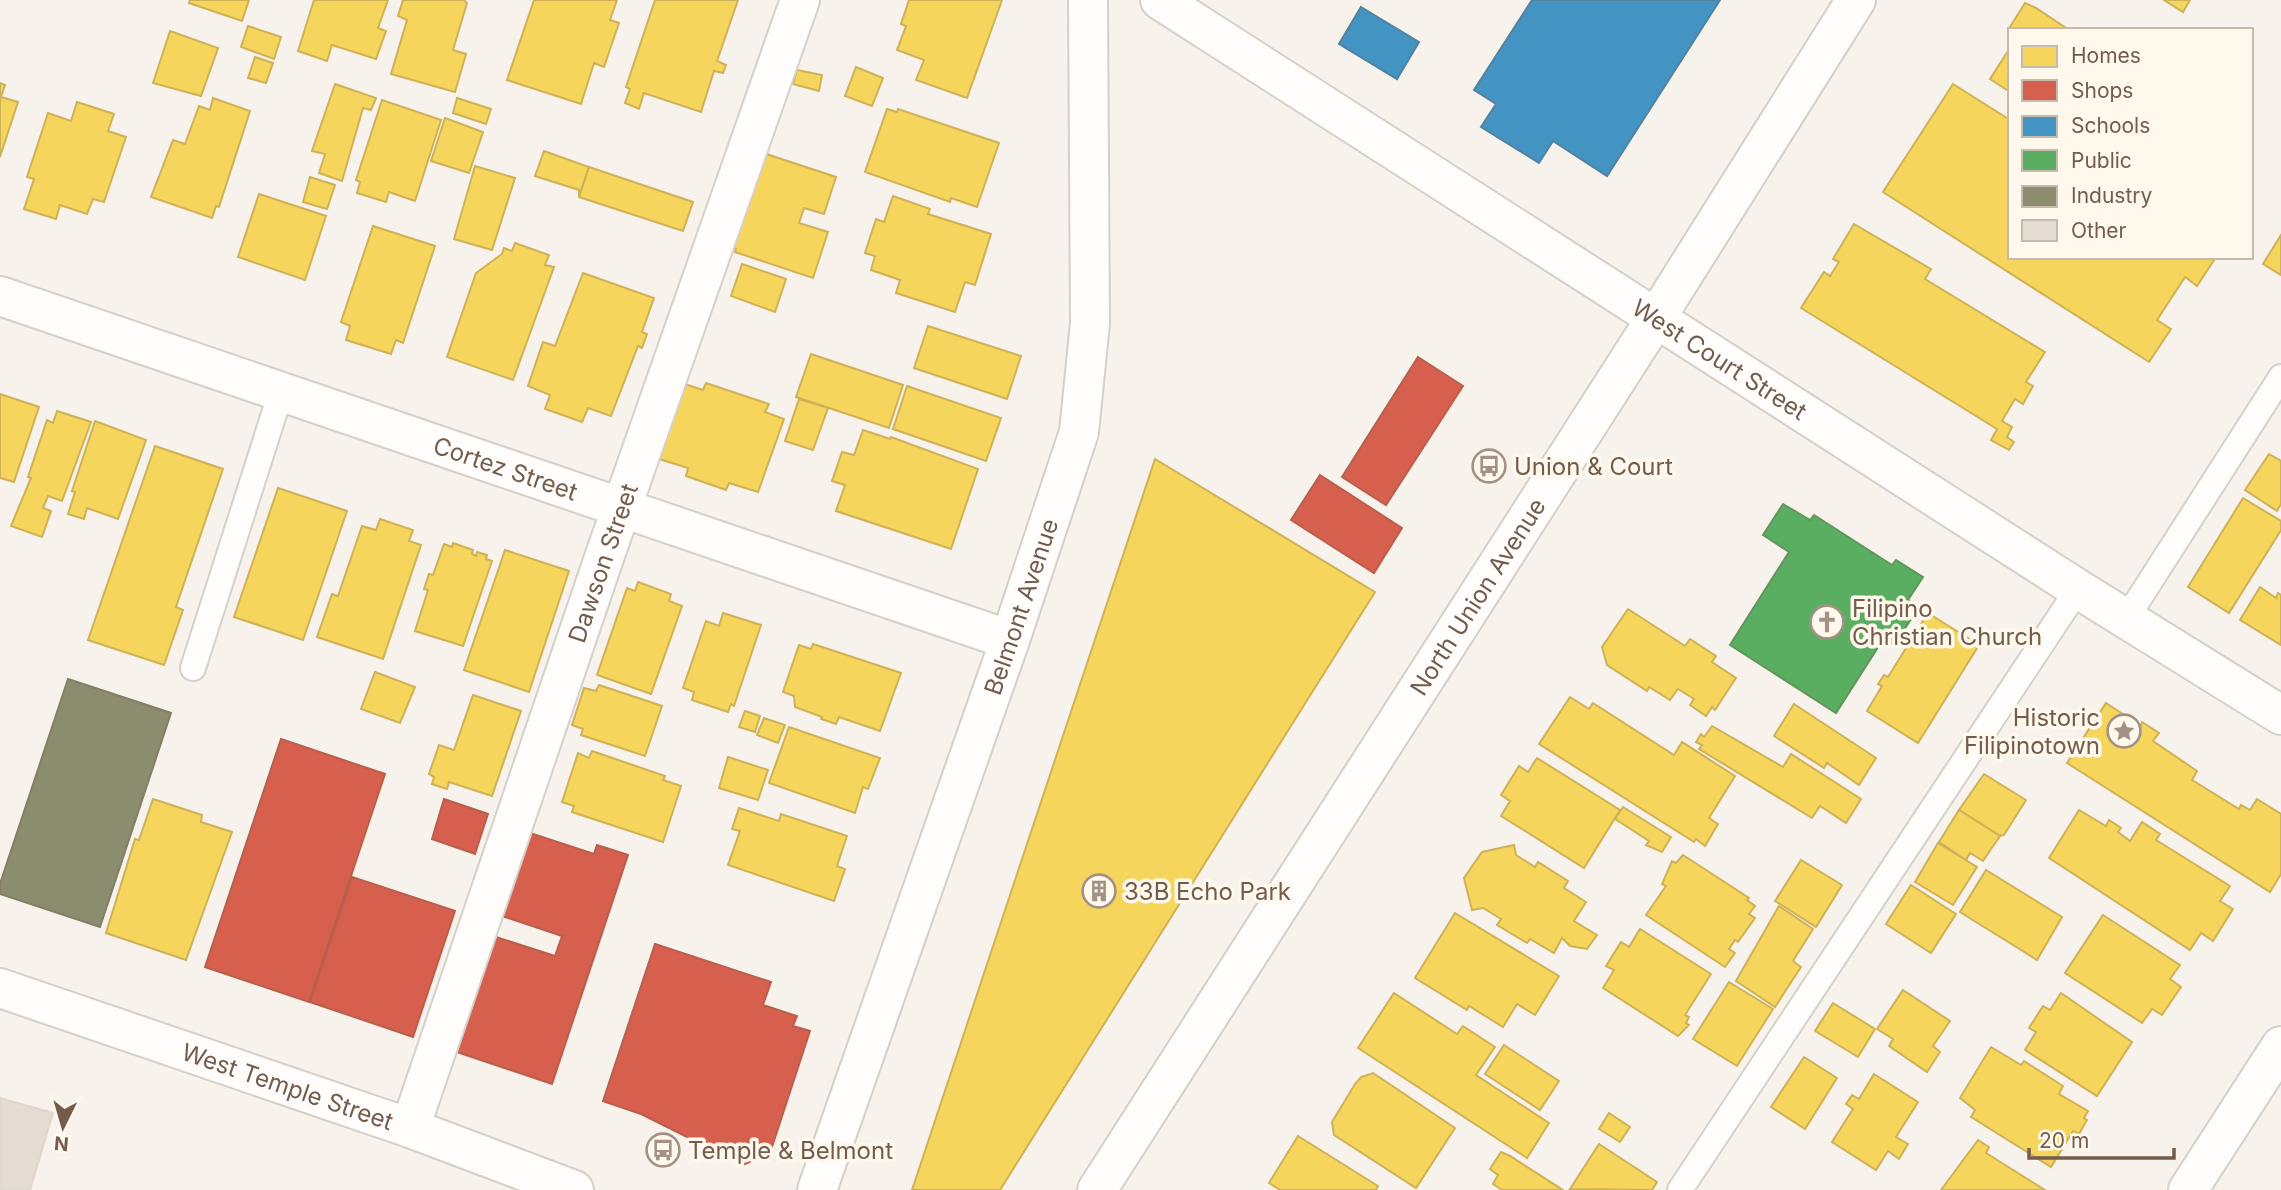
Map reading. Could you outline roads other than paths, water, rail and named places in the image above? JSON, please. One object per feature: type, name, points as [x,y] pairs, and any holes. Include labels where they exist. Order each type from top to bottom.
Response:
[{"type":"street","name":"Dawson Street","points":[[410,1128],[800,0]]},
{"type":"street","name":"Belmont Avenue","points":[[817,1190],[1010,640],[1079,432],[1090,323],[1088,0]]},
{"type":"street","name":"West Court Street","points":[[1160,0],[2078,589],[2281,715]]},
{"type":"street","name":"North Union Avenue","points":[[1097,1190],[1656,318],[1856,0]]},
{"type":"street","name":"Cortez Street","points":[[0,296],[1010,640]]},
{"type":"street","name":"West Temple Street","points":[[0,988],[410,1128],[574,1190]]},
{"type":"street","points":[[2188,1190],[2281,1046]]},
{"type":"lane","points":[[2126,619],[2281,377]]},
{"type":"lane","points":[[193,668],[281,391]]},
{"type":"lane","points":[[1680,1190],[2078,589]]},
{"type":"place","name":"Union & Court","points":[[1489,466]]},
{"type":"place","name":"Filipino Christian Church","points":[[1827,622]]},
{"type":"place","name":"Historic Filipinotown","points":[[2124,731]]},
{"type":"place","name":"33B Echo Park","points":[[1099,891]]},
{"type":"place","name":"Temple & Belmont","points":[[663,1150]]}]
